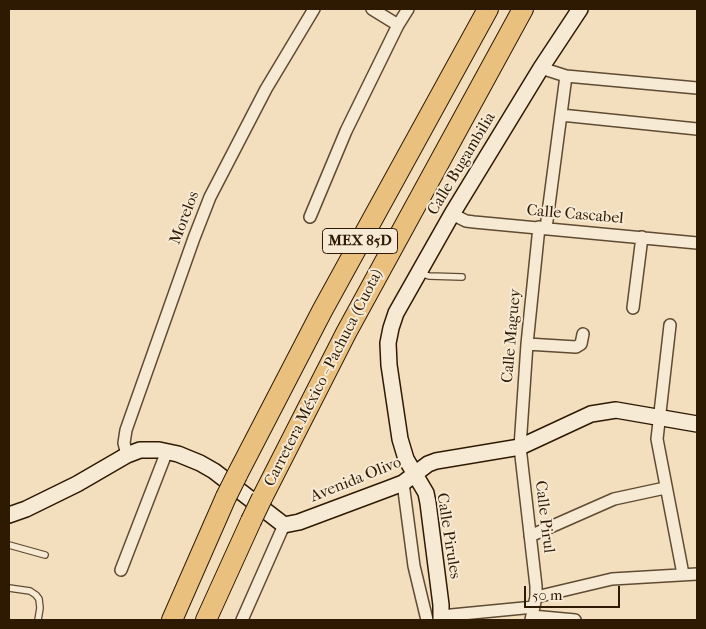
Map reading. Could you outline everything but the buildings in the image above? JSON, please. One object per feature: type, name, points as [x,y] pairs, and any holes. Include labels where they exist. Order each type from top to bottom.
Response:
[{"type":"highway","name":"Carretera México - Pachuca (Cuota)","points":[[172,620],[237,475],[322,311],[488,9]]},
{"type":"highway","name":"Carretera México - Pachuca (Cuota)","points":[[206,620],[262,498],[346,333],[523,9]]},
{"type":"street","name":"Morelos","points":[[127,455],[124,443],[126,430],[210,196],[266,89],[314,9]]},
{"type":"street","points":[[372,9],[398,25]]},
{"type":"street","points":[[310,217],[346,131],[398,25],[408,9]]},
{"type":"street","name":"Calle Bugambilia","points":[[388,343],[396,314],[452,214],[541,68],[580,9]]},
{"type":"street","points":[[541,68],[566,76],[697,88]]},
{"type":"street","name":"Calle Maguey","points":[[520,447],[527,344],[566,76]]},
{"type":"street","points":[[561,115],[697,129]]},
{"type":"street","name":"Calle Cascabel","points":[[452,214],[466,221],[474,222],[697,243]]},
{"type":"street","points":[[633,308],[642,238]]},
{"type":"street","points":[[670,325],[657,439],[683,574]]},
{"type":"street","points":[[527,344],[576,347],[581,344],[583,334]]},
{"type":"street","name":"Calle Pirules","points":[[388,343],[389,365],[400,439],[409,478],[426,493],[430,512],[437,619]]},
{"type":"street","name":"Avenida Olivo","points":[[284,525],[299,522],[409,478],[422,467],[436,461],[520,447],[597,412],[616,410],[660,416],[697,424]]},
{"type":"street","name":"Calle Pirul","points":[[520,447],[530,536],[533,610]]},
{"type":"street","points":[[9,515],[26,509],[77,484],[127,455],[140,450],[153,449],[187,456],[214,471],[284,525],[242,620]]},
{"type":"street","points":[[121,570],[167,451]]},
{"type":"street","points":[[409,478],[414,566],[437,619],[533,610],[612,579],[697,574]]},
{"type":"street","points":[[530,536],[614,499],[665,488]]},
{"type":"street","points":[[533,610],[575,620]]},
{"type":"lane","points":[[420,273],[429,276],[462,278]]},
{"type":"lane","points":[[9,545],[45,555]]},
{"type":"lane","points":[[9,588],[30,592],[39,598],[38,620]]}]
